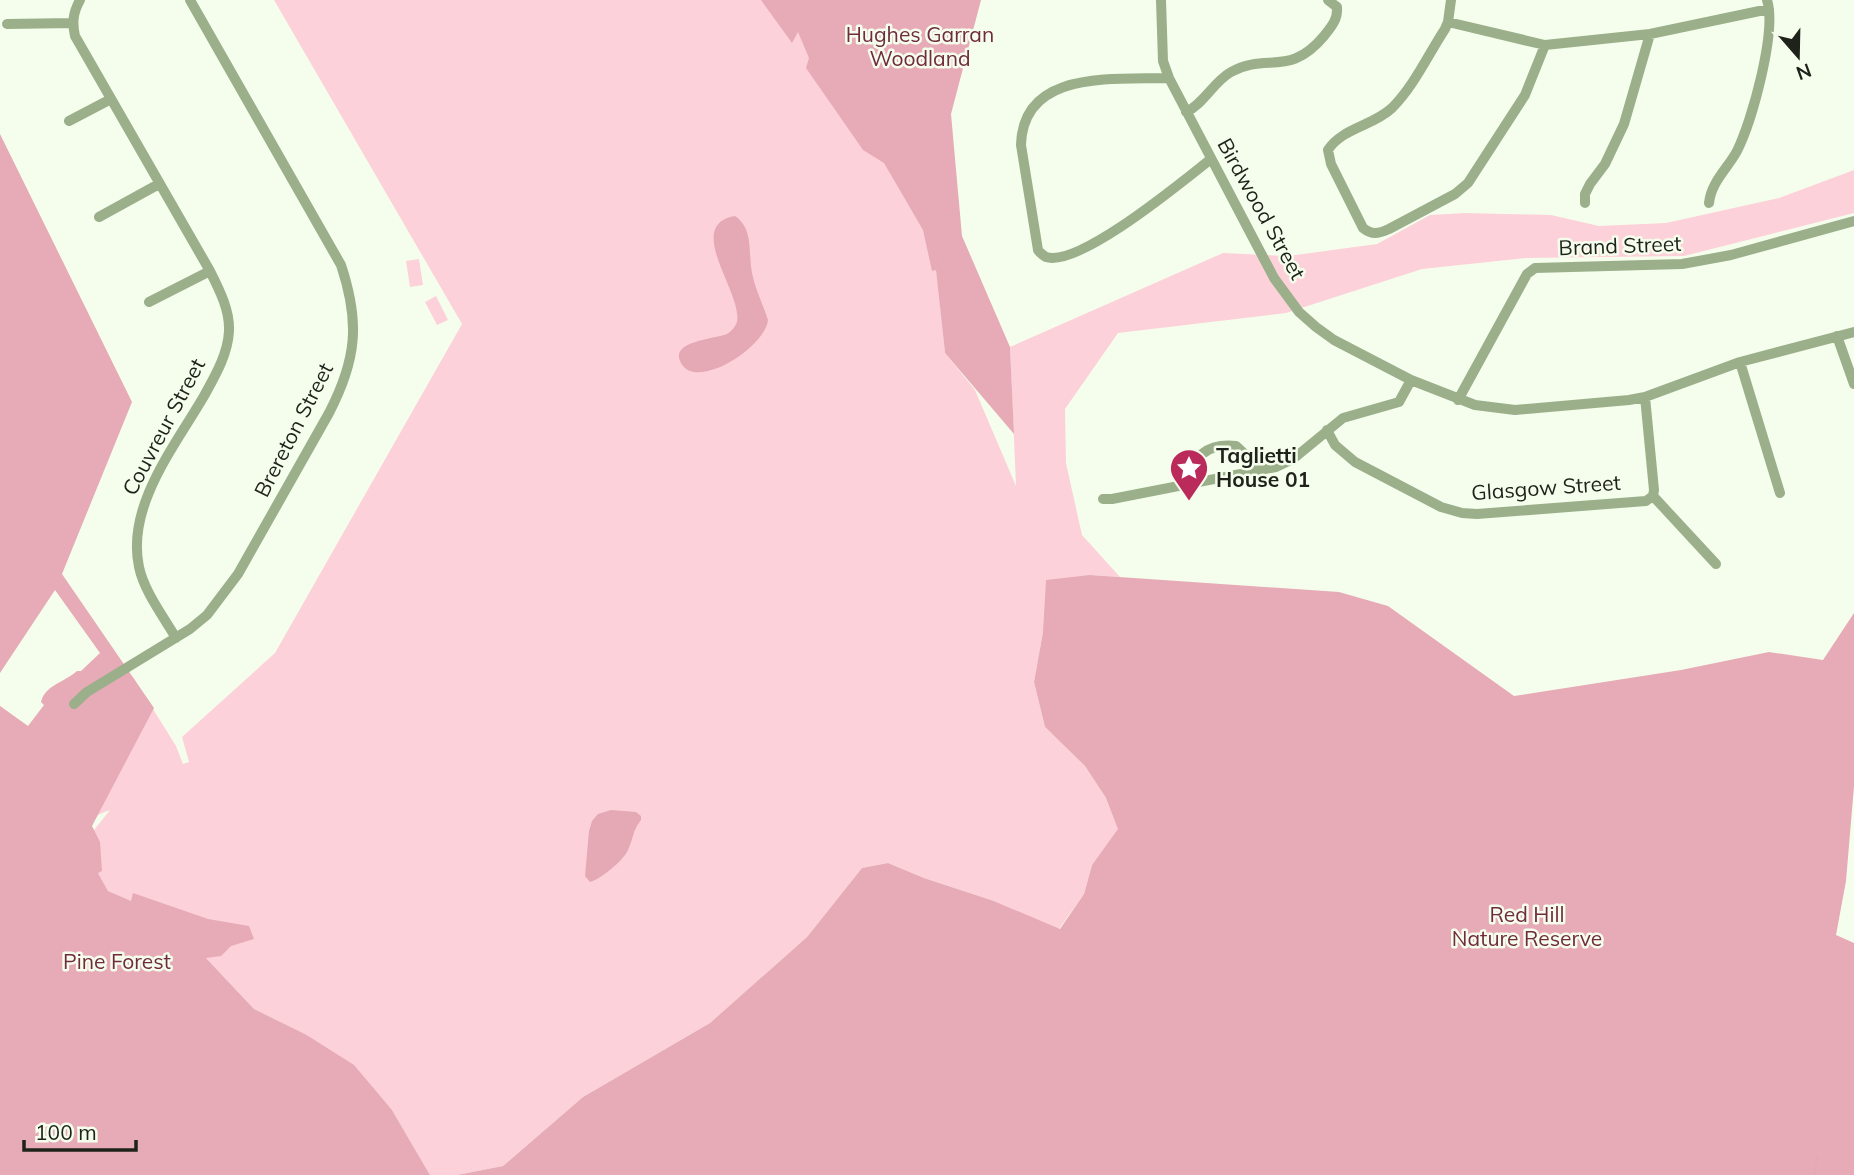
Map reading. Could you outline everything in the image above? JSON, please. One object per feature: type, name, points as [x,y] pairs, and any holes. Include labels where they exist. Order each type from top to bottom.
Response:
[{"type":"street","points":[[7,24],[72,23],[80,0]]},
{"type":"street","name":"Brereton Street","points":[[74,704],[87,692],[176,638],[207,615],[238,574],[342,388],[350,362],[354,329],[352,299],[341,265],[190,0]]},
{"type":"street","name":"Birdwood Street","points":[[1161,0],[1163,61],[1169,78],[1274,278],[1299,312],[1316,327],[1334,340],[1411,380],[1475,405],[1515,410],[1645,397],[1740,362],[1854,331]]},
{"type":"street","points":[[1186,112],[1231,72],[1245,67],[1288,62],[1300,57],[1322,38],[1337,17],[1337,7],[1328,0]]},
{"type":"street","points":[[1451,0],[1448,22],[1404,93],[1380,117],[1340,137],[1328,150],[1331,164],[1363,228],[1370,233],[1389,229],[1455,194],[1468,183],[1525,95],[1545,45]]},
{"type":"street","points":[[1448,22],[1545,45],[1650,34],[1768,5],[1770,24],[1749,122],[1733,158],[1713,188],[1710,202]]},
{"type":"street","name":"Couvreur Street","points":[[72,23],[75,36],[210,271],[226,308],[229,329],[227,347],[215,377],[147,495],[137,525],[139,569],[176,638]]},
{"type":"street","points":[[1585,203],[1585,194],[1605,164],[1624,124],[1650,34]]},
{"type":"street","points":[[1169,78],[1078,83],[1046,94],[1034,104],[1025,116],[1021,145],[1038,250],[1045,257],[1055,257],[1105,237],[1153,205],[1211,159]]},
{"type":"street","points":[[69,121],[111,99]]},
{"type":"street","points":[[99,217],[159,184]]},
{"type":"street","name":"Brand Street","points":[[1458,400],[1527,274],[1535,268],[1682,264],[1731,255],[1854,221]]},
{"type":"street","points":[[149,302],[210,271]]},
{"type":"street","points":[[1836,336],[1854,384]]},
{"type":"street","points":[[1740,362],[1780,493]]},
{"type":"street","points":[[1103,499],[1257,472],[1293,460],[1343,418],[1399,402],[1411,380]]},
{"type":"street","name":"Glasgow Street","points":[[1327,430],[1335,445],[1355,462],[1441,507],[1462,513],[1646,501],[1653,496],[1654,490],[1645,397]]},
{"type":"street","points":[[1189,485],[1195,464],[1212,446],[1236,446],[1245,452],[1257,472]]},
{"type":"street","points":[[1653,496],[1716,564]]},
{"type":"shaded area","points":[[274,0],[848,0],[927,180],[945,353],[975,390],[1016,486],[1010,347],[1223,253],[1288,256],[1377,244],[1430,215],[1551,215],[1599,226],[1666,223],[1779,198],[1854,170],[1854,213],[1684,256],[1527,258],[1422,269],[1286,313],[1118,333],[1065,409],[1066,463],[1082,535],[1120,577],[1090,575],[1043,632],[1034,682],[1045,727],[1085,766],[1106,798],[1119,829],[1092,865],[1084,894],[1059,929],[994,901],[888,863],[862,868],[807,937],[710,1023],[583,1097],[503,1166],[457,1175],[430,1175],[392,1110],[305,1034],[254,1009],[191,942],[176,922],[108,891],[82,845],[110,810],[45,837],[0,1175],[0,706],[30,728],[94,704],[133,677],[176,746],[183,764],[189,762],[182,737],[275,653],[462,324]]},
{"type":"shaded area","points":[[735,216],[748,234],[753,279],[768,320],[764,331],[745,352],[717,368],[703,372],[692,371],[683,366],[679,358],[680,351],[694,342],[727,334],[737,322],[737,309],[714,246],[714,232],[720,222]]},
{"type":"shaded area","points":[[419,259],[423,285],[410,287],[406,261]]},
{"type":"shaded area","points":[[436,296],[448,320],[437,325],[425,302]]},
{"type":"shaded area","points":[[611,810],[636,812],[641,816],[641,820],[622,859],[590,882],[585,876],[589,831],[598,814]]},
{"type":"green space","name":"Hughes Garran Woodland","points":[[761,0],[981,0],[951,114],[962,236],[1010,347],[1014,434],[945,353],[936,270],[932,271],[923,230],[884,163],[863,150],[806,68],[809,58],[798,32],[792,43]]},
{"type":"green space","name":"Pine Forest","points":[[0,134],[132,402],[62,574],[154,708],[92,826],[100,842],[102,871],[98,873],[108,891],[131,901],[133,893],[208,919],[249,926],[254,939],[231,946],[221,956],[206,958],[254,1009],[305,1034],[354,1065],[392,1110],[430,1175],[0,1175],[0,706],[28,726],[44,705],[41,702],[43,696],[51,688],[81,671],[100,653],[55,590],[0,673]]},
{"type":"green space","name":"Red Hill Nature Reserve","points":[[1090,575],[1339,592],[1388,606],[1514,696],[1681,670],[1769,652],[1823,660],[1854,613],[1854,786],[1846,881],[1836,935],[1854,943],[1854,1175],[457,1175],[503,1166],[583,1097],[710,1023],[807,937],[862,868],[888,863],[994,901],[1060,929],[1084,894],[1092,865],[1118,829],[1106,798],[1085,766],[1045,727],[1034,682],[1043,632],[1046,580]]},
{"type":"waterway","points":[[1814,1175],[1817,1158]]},
{"type":"place","name":"Taglietti House 01","points":[[1189,502]]}]
